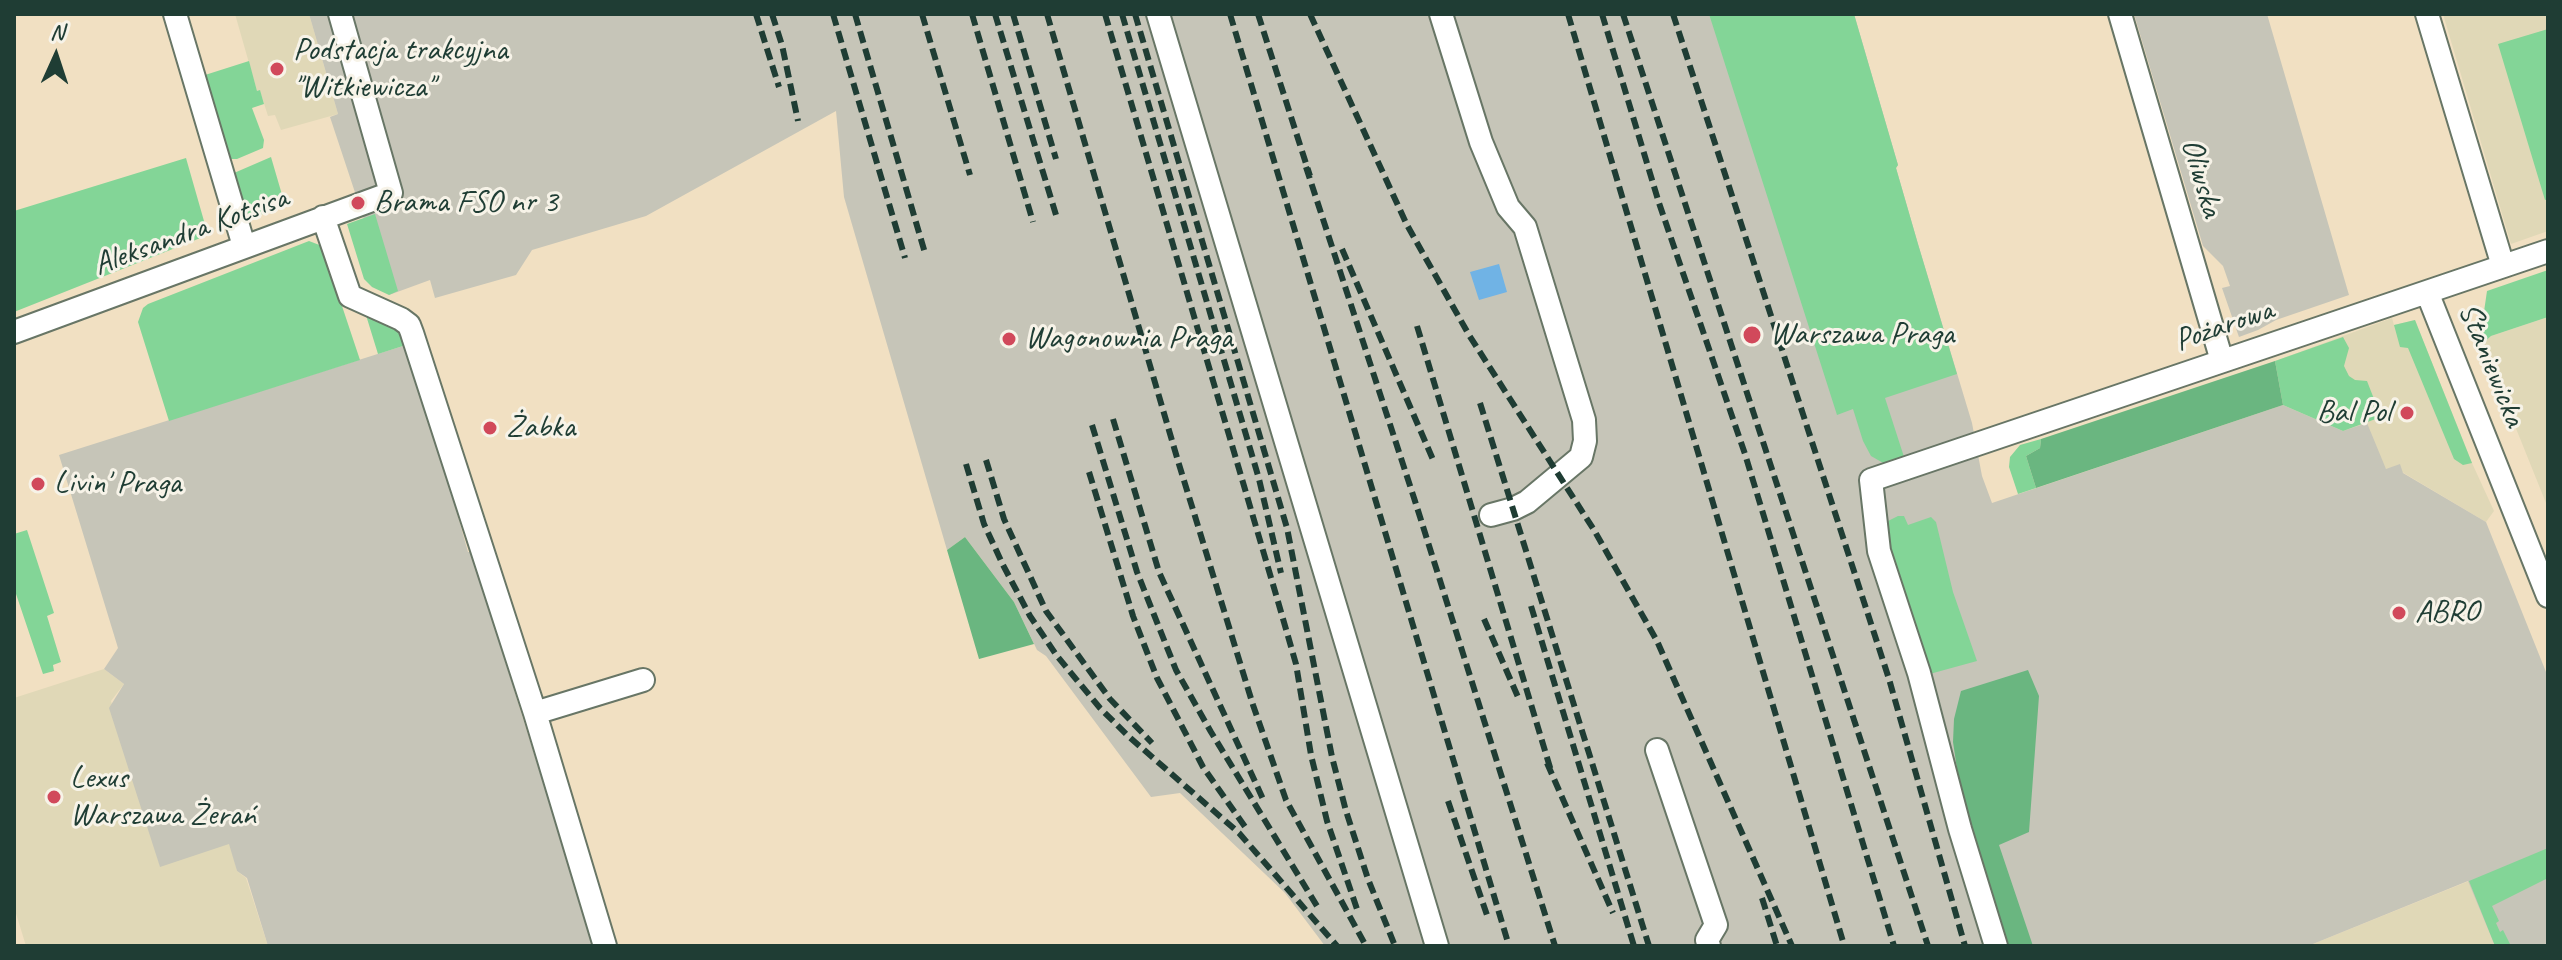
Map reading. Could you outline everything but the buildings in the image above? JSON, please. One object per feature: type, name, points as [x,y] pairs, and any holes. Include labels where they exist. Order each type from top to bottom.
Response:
[{"type":"street","points":[[175,14],[244,246]]},
{"type":"street","name":"Aleksandra Kotsisa","points":[[14,332],[391,193],[340,14]]},
{"type":"street","points":[[1158,14],[1437,946]]},
{"type":"street","points":[[1441,14],[1481,142],[1508,207],[1525,227],[1584,420],[1585,441],[1581,457],[1527,502],[1491,515]]},
{"type":"street","name":"Oliwska","points":[[2120,14],[2222,361]]},
{"type":"street","points":[[2427,14],[2503,266]]},
{"type":"street","points":[[323,217],[350,296],[409,325],[535,713],[605,946]]},
{"type":"street","name":"Pożarowa","points":[[1996,946],[1960,829],[1919,673],[1879,551],[1871,480],[2548,251]]},
{"type":"street","name":"Staniewicka","points":[[2427,292],[2548,596]]},
{"type":"street","points":[[535,713],[643,680]]},
{"type":"street","points":[[1657,750],[1716,925],[1707,940],[1709,946]]},
{"type":"shaded area","points":[[235,14],[309,14],[338,114],[281,130],[275,115],[268,116],[260,91],[257,91]]},
{"type":"shaded area","points":[[309,14],[1854,14],[1972,423],[1982,476],[1992,503],[2283,405],[2343,431],[2367,423],[2386,469],[2400,464],[2403,473],[2486,522],[2548,677],[2548,946],[2495,946],[2468,881],[2308,946],[1325,946],[1285,893],[1180,793],[1151,797],[1046,656],[1037,650],[1014,602],[965,537],[947,550],[844,197],[836,111],[646,216],[532,250],[516,275],[435,298],[430,280],[389,295],[330,117],[338,114]]},
{"type":"shaded area","points":[[2134,14],[2267,14],[2349,295],[2276,320],[2239,337],[2222,288],[2230,286],[2223,266],[2203,246]]},
{"type":"shaded area","points":[[2443,14],[2548,14],[2548,231],[2511,244]]},
{"type":"shaded area","points":[[2548,317],[2548,508],[2482,344],[2491,336]]},
{"type":"shaded area","points":[[2392,318],[2394,325],[2415,320],[2494,511],[2486,522],[2402,472],[2386,469],[2343,431],[2283,405],[2275,361]]},
{"type":"shaded area","points":[[406,345],[468,552],[471,552],[594,946],[268,946],[247,878],[237,871],[229,844],[160,867],[109,708],[124,684],[104,669],[118,648],[59,455]]},
{"type":"shaded area","points":[[104,669],[124,684],[111,701],[160,866],[230,843],[237,871],[246,878],[268,946],[26,946],[14,907],[14,698]]},
{"type":"shaded area","points":[[2469,881],[2495,946],[2308,946]]},
{"type":"green space","points":[[1709,14],[1854,14],[1957,374],[1885,398],[1905,460],[1885,464],[1871,456],[1853,409],[1837,415]]},
{"type":"green space","points":[[2548,29],[2548,199],[2545,200],[2498,44]]},
{"type":"green space","points":[[249,61],[264,104],[252,108],[264,140],[263,148],[230,159],[205,75]]},
{"type":"green space","points":[[271,157],[285,205],[248,220],[234,173]]},
{"type":"green space","points":[[186,158],[208,235],[14,312],[14,211]]},
{"type":"green space","points":[[375,214],[398,291],[389,295],[372,287],[364,279],[347,224]]},
{"type":"green space","points":[[309,241],[322,246],[360,360],[169,421],[138,322],[143,308]]},
{"type":"green space","points":[[2548,270],[2548,317],[2491,336],[2482,344],[2480,339],[2487,291]]},
{"type":"green space","points":[[365,312],[400,329],[406,345],[378,354]]},
{"type":"green space","points":[[2415,320],[2472,463],[2463,465],[2454,459],[2408,348],[2400,347],[2394,325]]},
{"type":"green space","points":[[2343,337],[2349,348],[2344,366],[2355,380],[2367,381],[2381,417],[2343,431],[2283,405],[2275,361]]},
{"type":"green space","points":[[2275,361],[2283,405],[2036,488],[2026,456],[2040,448],[2041,439]]},
{"type":"green space","points":[[2041,439],[2040,448],[2026,456],[2036,488],[2018,494],[2009,467],[2010,457],[2020,445]]},
{"type":"green space","points":[[1904,516],[1908,525],[1931,517],[1936,522],[1953,592],[1977,661],[1926,675],[1883,537],[1886,522]]},
{"type":"green space","points":[[27,530],[54,613],[47,616],[61,662],[53,665],[54,671],[43,674],[14,588],[14,534]]},
{"type":"green space","points":[[965,537],[1014,602],[1034,644],[979,659],[947,550]]},
{"type":"green space","points":[[2028,670],[2039,696],[2029,832],[1999,845],[2033,946],[2003,946],[1961,796],[1953,742],[1954,719],[1961,691]]},
{"type":"green space","points":[[2548,848],[2548,878],[2492,906],[2500,932],[2503,930],[2511,946],[2495,946],[2469,881]]},
{"type":"water","points":[[1499,264],[1507,292],[1479,300],[1470,272]]},
{"type":"railway","points":[[756,14],[779,87]]},
{"type":"railway","points":[[772,14],[798,121]]},
{"type":"railway","points":[[833,14],[905,258]]},
{"type":"railway","points":[[855,14],[925,253]]},
{"type":"railway","points":[[922,14],[970,175]]},
{"type":"railway","points":[[972,14],[1033,222]]},
{"type":"railway","points":[[995,14],[1056,215]]},
{"type":"railway","points":[[1013,14],[1056,159]]},
{"type":"railway","points":[[1047,14],[1253,705],[1286,800],[1366,946]]},
{"type":"railway","points":[[1105,14],[1296,664],[1311,755],[1327,821],[1357,909]]},
{"type":"railway","points":[[1122,14],[1259,479],[1281,573]]},
{"type":"railway","points":[[1135,14],[1287,528],[1332,757],[1346,811],[1368,879],[1395,946]]},
{"type":"railway","points":[[1230,14],[1509,946]]},
{"type":"railway","points":[[1258,14],[1310,176]]},
{"type":"railway","points":[[1310,14],[1407,225],[1469,335],[1594,530],[1657,641],[1792,946]]},
{"type":"railway","points":[[1568,14],[1844,945]]},
{"type":"railway","points":[[1602,14],[1659,203],[1745,454],[1894,946]]},
{"type":"railway","points":[[1623,14],[1928,946]]},
{"type":"railway","points":[[1673,14],[1889,679],[1965,946]]},
{"type":"railway","points":[[1306,167],[1555,946]]},
{"type":"railway","points":[[1342,249],[1434,462]]},
{"type":"railway","points":[[1417,326],[1552,774]]},
{"type":"railway","points":[[1480,403],[1649,946]]},
{"type":"railway","points":[[1113,419],[1159,572],[1263,799]]},
{"type":"railway","points":[[1092,425],[1137,572],[1176,670],[1320,911]]},
{"type":"railway","points":[[986,460],[1004,519],[1046,611],[1110,699],[1152,743]]},
{"type":"railway","points":[[966,464],[984,524],[1003,565],[1030,616],[1057,656],[1127,735],[1239,833],[1337,946]]},
{"type":"railway","points":[[1089,472],[1133,616],[1157,678],[1203,767],[1248,831]]},
{"type":"railway","points":[[1531,606],[1634,946]]},
{"type":"railway","points":[[1484,619],[1518,697]]},
{"type":"railway","points":[[1547,763],[1613,913]]},
{"type":"railway","points":[[1448,801],[1488,918]]},
{"type":"railway","points":[[1762,898],[1777,946]]},
{"type":"place","name":"Podstacja trakcyjna \"Witkiewicza\"","points":[[277,69]]},
{"type":"place","name":"Brama FSO nr 3","points":[[358,203]]},
{"type":"place","name":"Warszawa Praga","points":[[1752,335]]},
{"type":"place","name":"Wagonownia Praga","points":[[1009,339]]},
{"type":"place","name":"Bal Pol","points":[[2407,413]]},
{"type":"place","name":"Żabka","points":[[490,428]]},
{"type":"place","name":"Livin' Praga","points":[[38,484]]},
{"type":"place","name":"ABRO","points":[[2399,613]]},
{"type":"place","name":"Lexus Warszawa Żerań","points":[[54,797]]}]
